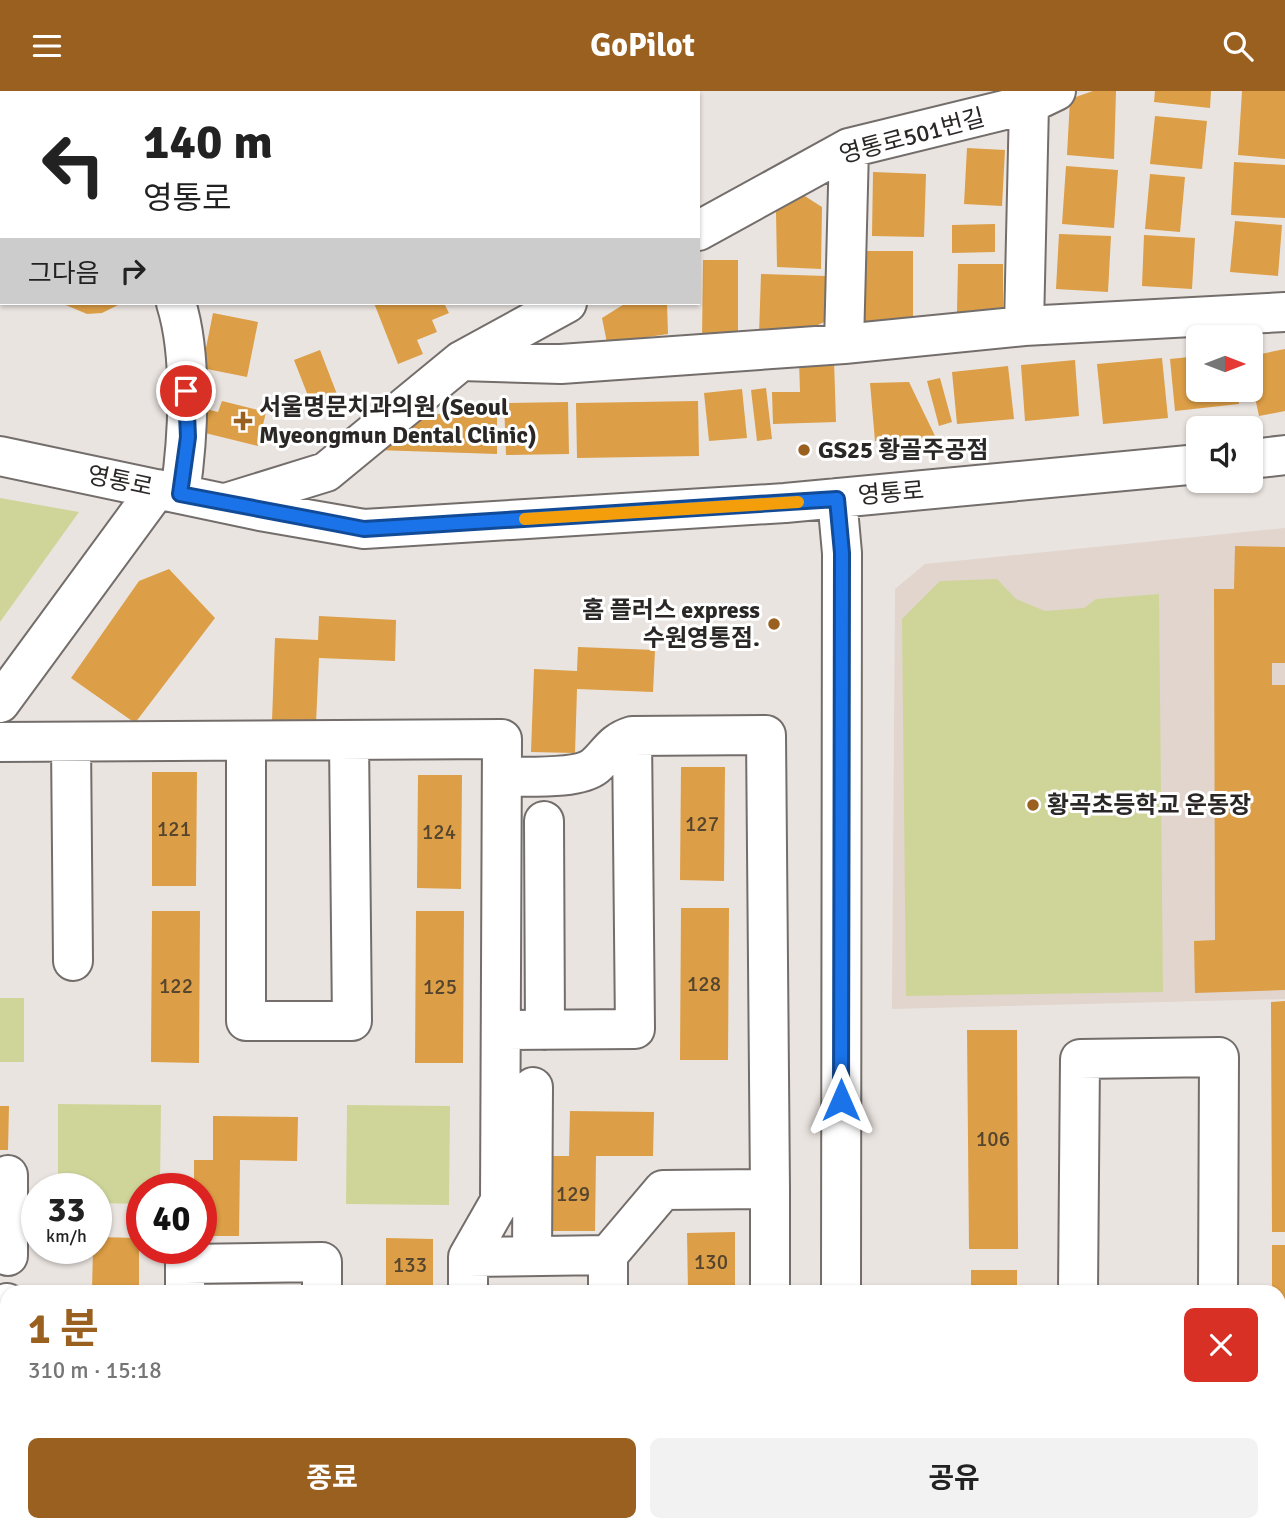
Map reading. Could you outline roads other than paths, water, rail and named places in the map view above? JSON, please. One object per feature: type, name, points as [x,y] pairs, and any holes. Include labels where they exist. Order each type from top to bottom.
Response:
[{"type":"street","name":"영통로501번길","points":[[700,230],[849,148],[1043,98]]},
{"type":"street","points":[[1024,326],[1043,98]]},
{"type":"street","points":[[844,344],[849,148]]},
{"type":"street","points":[[0,703],[169,492],[188,437],[185,369],[176,305]]},
{"type":"street","points":[[224,503],[326,472],[461,361],[563,305]]},
{"type":"street","points":[[461,361],[561,364],[844,344],[1024,326],[1285,313]]},
{"type":"street","points":[[1263,458],[1285,455]]},
{"type":"street","name":"영통로","points":[[1,456],[169,492],[364,529],[837,499],[1186,465]]},
{"type":"street","points":[[837,499],[842,553],[841,1285]]},
{"type":"street","points":[[503,777],[581,774],[595,766],[609,747],[620,739],[632,736],[766,735],[770,1285]]},
{"type":"street","points":[[503,1030],[635,1029],[632,736]]},
{"type":"street","points":[[0,742],[502,739],[503,1030],[500,1201],[468,1274]]},
{"type":"street","points":[[246,741],[246,1021],[352,1021],[349,741]]},
{"type":"street","points":[[71,742],[73,961]]},
{"type":"street","points":[[544,821],[545,1030]]},
{"type":"street","points":[[1078,1285],[1080,1059],[1219,1057],[1218,1285]]},
{"type":"street","points":[[531,1256],[533,1087]]},
{"type":"street","points":[[5,1268],[8,1175]]},
{"type":"street","points":[[468,1274],[531,1256],[608,1273],[663,1190],[770,1189]]},
{"type":"street","points":[[185,1285],[185,1264],[322,1262],[322,1285]]},
{"type":"place","name":"서울명문치과의원 (Seoul Myeongmun Dental Clinic)","points":[[243,421]]},
{"type":"place","name":"GS25 황골주공점","points":[[804,450]]},
{"type":"place","name":"홈 플러스 express 수원영통점.","points":[[774,624]]},
{"type":"place","name":"황곡초등학교 운동장","points":[[1033,805]]}]
